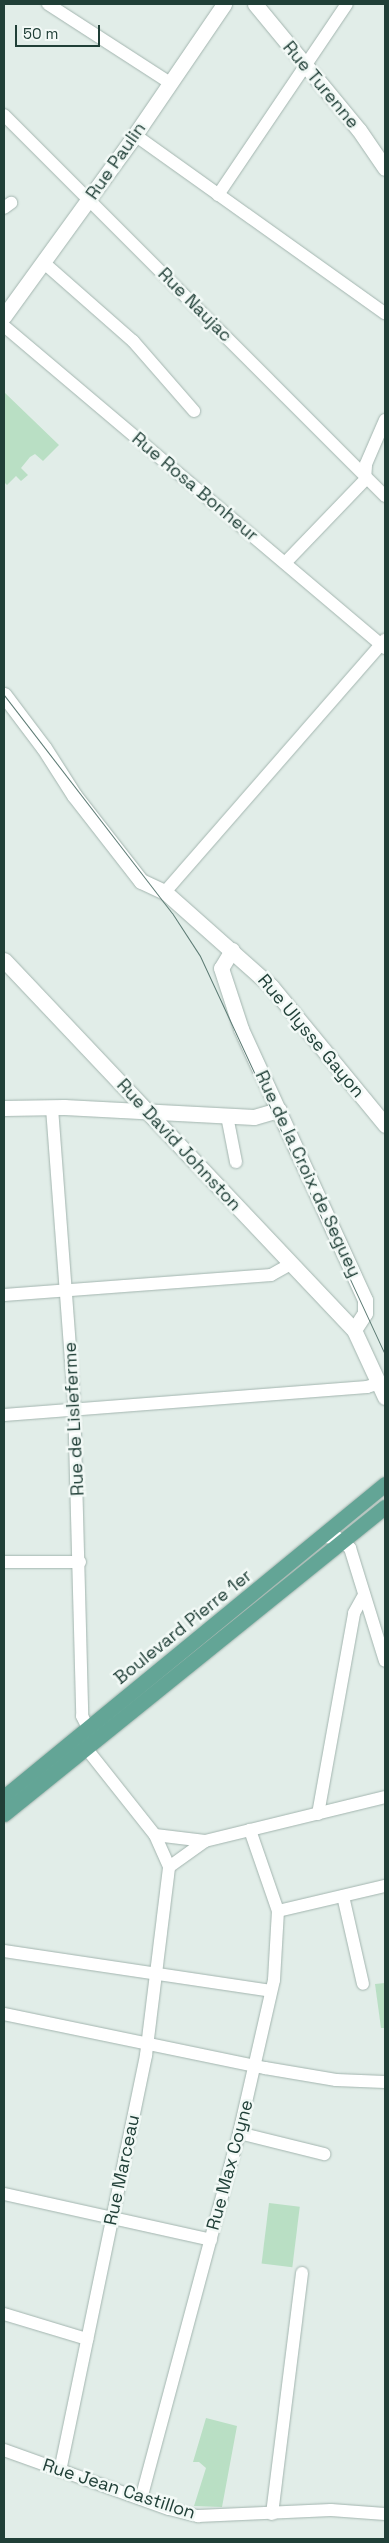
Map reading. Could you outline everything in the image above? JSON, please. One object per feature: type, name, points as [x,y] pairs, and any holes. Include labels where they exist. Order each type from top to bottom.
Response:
[{"type":"main road","name":"Boulevard Pierre 1er","points":[[4,1797],[323,1537],[385,1484]]},
{"type":"main road","name":"Boulevard Pierre 1er","points":[[4,1814],[385,1507]]},
{"type":"street","points":[[48,4],[170,83]]},
{"type":"street","name":"Rue Paulin","points":[[5,311],[135,135],[224,4]]},
{"type":"street","name":"Rue Turenne","points":[[255,4],[359,130],[385,168]]},
{"type":"street","points":[[218,195],[347,4]]},
{"type":"street","name":"Rue Naujac","points":[[4,115],[385,496]]},
{"type":"street","points":[[135,135],[385,314]]},
{"type":"street","points":[[43,262],[133,341],[194,411]]},
{"type":"street","name":"Rue Rosa Bonheur","points":[[4,326],[384,645]]},
{"type":"street","points":[[285,563],[362,483],[366,464],[385,420]]},
{"type":"street","points":[[4,695],[44,748],[74,795],[141,881],[165,892],[384,645]]},
{"type":"street","name":"Rue Ulysse Gayon","points":[[165,892],[271,986],[385,1125]]},
{"type":"street","name":"Rue de la Croix de Seguey","points":[[232,950],[221,968],[241,1029],[366,1300],[366,1312],[354,1330]]},
{"type":"street","name":"Rue David Johnston","points":[[4,960],[354,1330]]},
{"type":"street","points":[[4,1108],[147,1111],[254,1117],[279,1110]]},
{"type":"street","name":"Rue de Lisleferme","points":[[52,1108],[75,1408],[82,1716],[88,1728]]},
{"type":"street","points":[[227,1116],[236,1162]]},
{"type":"street","points":[[4,1294],[271,1275],[291,1264]]},
{"type":"street","points":[[354,1330],[382,1390]]},
{"type":"street","points":[[4,1414],[367,1387],[382,1390]]},
{"type":"street","points":[[365,1523],[385,1499]]},
{"type":"street","points":[[323,1537],[344,1541],[350,1548],[385,1661]]},
{"type":"street","points":[[4,1562],[80,1562]]},
{"type":"street","points":[[318,1814],[354,1613],[364,1595]]},
{"type":"street","points":[[86,1748],[155,1835],[169,1867],[204,1841]]},
{"type":"street","points":[[155,1835],[204,1841],[385,1797]]},
{"type":"street","name":"Rue Max Coyne","points":[[141,2499],[256,2066],[278,1945],[278,1911],[250,1830]]},
{"type":"street","name":"Rue Marceau","points":[[60,2471],[148,2044],[169,1867]]},
{"type":"street","points":[[278,1911],[385,1886]]},
{"type":"street","points":[[343,1896],[363,1984]]},
{"type":"street","points":[[4,1951],[270,1991]]},
{"type":"street","points":[[4,2014],[256,2066],[336,2080],[385,2082]]},
{"type":"street","points":[[239,2133],[324,2154]]},
{"type":"street","points":[[4,2194],[211,2240]]},
{"type":"street","points":[[272,2514],[302,2273]]},
{"type":"street","points":[[4,2314],[87,2339]]},
{"type":"street","name":"Rue Jean Castillon","points":[[4,2450],[141,2499],[198,2516],[330,2510],[385,2514]]},
{"type":"green space","points":[[4,392],[59,445],[43,461],[35,454],[30,457],[21,468],[28,475],[21,481],[16,476],[7,485],[4,482]]},
{"type":"green space","points":[[385,1983],[385,2028],[381,2028],[375,1984]]},
{"type":"green space","points":[[269,2203],[300,2207],[292,2267],[262,2264]]},
{"type":"green space","points":[[206,2418],[237,2426],[222,2507],[194,2506],[206,2468],[199,2462],[193,2462]]},
{"type":"tram line","points":[[4,695],[172,913],[200,956],[385,1355]]}]
